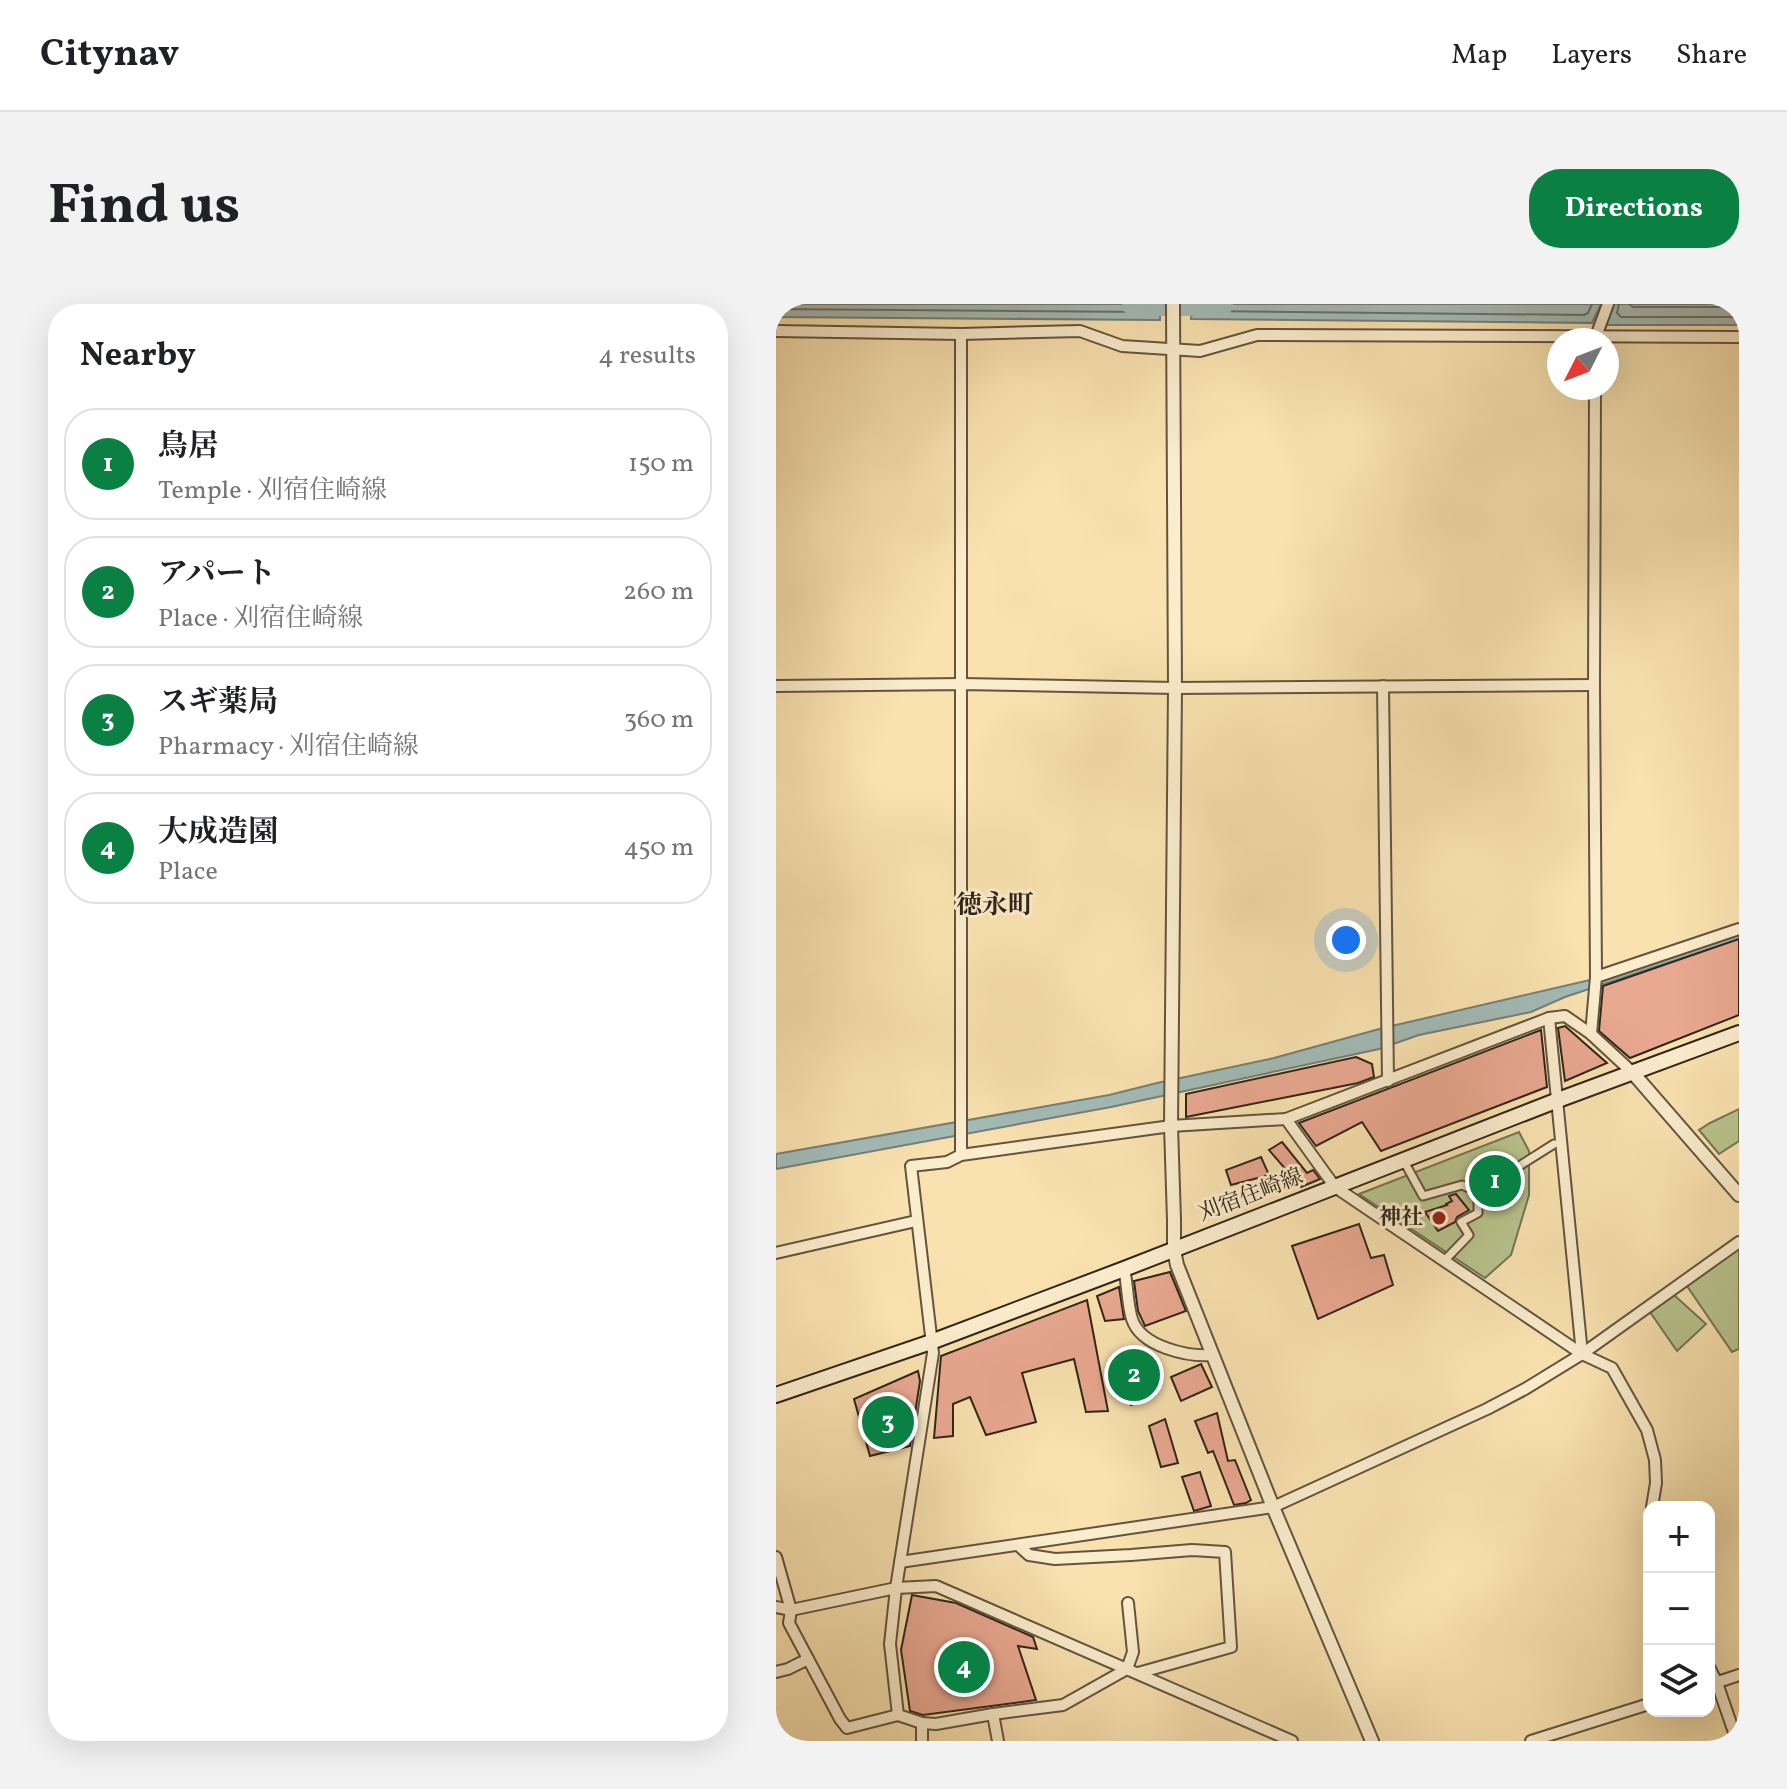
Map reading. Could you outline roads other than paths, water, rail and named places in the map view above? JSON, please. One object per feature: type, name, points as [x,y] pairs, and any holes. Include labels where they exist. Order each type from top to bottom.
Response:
[{"type":"main road","name":"刈宿住崎線","points":[[776,1395],[931,1342],[1739,1033]]},
{"type":"street","points":[[1173,304],[1175,688],[1171,1126],[1174,1250],[1177,1265],[1273,1507],[1372,1741]]},
{"type":"street","points":[[1599,328],[1608,304]]},
{"type":"street","points":[[776,331],[961,334],[1080,331],[1122,346],[1172,344],[1200,351],[1257,335],[1547,335]]},
{"type":"street","points":[[961,334],[961,1155]]},
{"type":"street","points":[[1619,335],[1739,337]]},
{"type":"street","points":[[1591,1034],[1596,977],[1595,400]]},
{"type":"street","points":[[776,686],[962,684],[1175,688],[1594,685]]},
{"type":"street","points":[[1383,686],[1388,1081]]},
{"type":"street","points":[[1596,977],[1739,929]]},
{"type":"street","points":[[898,1715],[890,1644],[933,1353],[911,1166],[947,1162],[961,1155],[1171,1126],[1286,1119],[1549,1018],[1565,1016],[1591,1034],[1633,1073],[1739,1195]]},
{"type":"street","points":[[1549,1018],[1582,1354]]},
{"type":"street","points":[[1286,1119],[1335,1187],[1582,1354],[1612,1368],[1647,1430],[1655,1460],[1653,1501]]},
{"type":"street","points":[[1478,1192],[1554,1144]]},
{"type":"street","points":[[1406,1165],[1423,1196],[1462,1185],[1478,1192]]},
{"type":"street","points":[[1444,1261],[1469,1235],[1461,1222],[1478,1213],[1478,1192]]},
{"type":"street","points":[[776,1253],[916,1221]]},
{"type":"street","points":[[900,1562],[1273,1507],[1525,1389],[1582,1354],[1739,1242]]},
{"type":"street","points":[[1124,1269],[1133,1322],[1140,1331],[1162,1348],[1200,1357],[1213,1355]]},
{"type":"street","points":[[847,1728],[898,1715],[936,1724],[1063,1705],[1132,1671],[1231,1647],[1225,1552],[1192,1550],[1055,1559],[1029,1555],[1018,1545]]},
{"type":"street","points":[[776,1557],[791,1610],[789,1623],[853,1741]]},
{"type":"street","points":[[776,1607],[791,1610],[896,1588],[936,1586],[1292,1741]]},
{"type":"street","points":[[1128,1603],[1132,1671]]},
{"type":"street","points":[[776,1672],[808,1659]]},
{"type":"street","points":[[1715,1683],[1739,1675]]},
{"type":"street","points":[[1715,1689],[1737,1741]]},
{"type":"street","points":[[1531,1741],[1643,1706]]},
{"type":"street","points":[[993,1714],[998,1741]]},
{"type":"street","points":[[922,1723],[922,1741]]},
{"type":"water","points":[[776,304],[1160,304],[1160,320],[776,317]]},
{"type":"water","points":[[1193,304],[1601,304],[1592,323],[1191,319]]},
{"type":"water","points":[[1612,304],[1739,304],[1739,325],[1604,325]]},
{"type":"water","points":[[1739,931],[1739,939],[1565,997],[1531,1012],[1419,1035],[1379,1049],[1111,1107],[776,1169],[776,1154],[1109,1095],[1274,1058],[1383,1028],[1590,980]]},
{"type":"waterway","points":[[1133,305],[1222,305]]},
{"type":"place","name":"鳥居","points":[[1495,1181]]},
{"type":"place","name":"神社","points":[[1439,1218]]},
{"type":"place","name":"アパート","points":[[1134,1375]]},
{"type":"place","name":"スギ薬局","points":[[888,1422]]},
{"type":"place","name":"大成造園","points":[[964,1667]]},
{"type":"district","name":"徳永町","points":[[995,906]]}]
